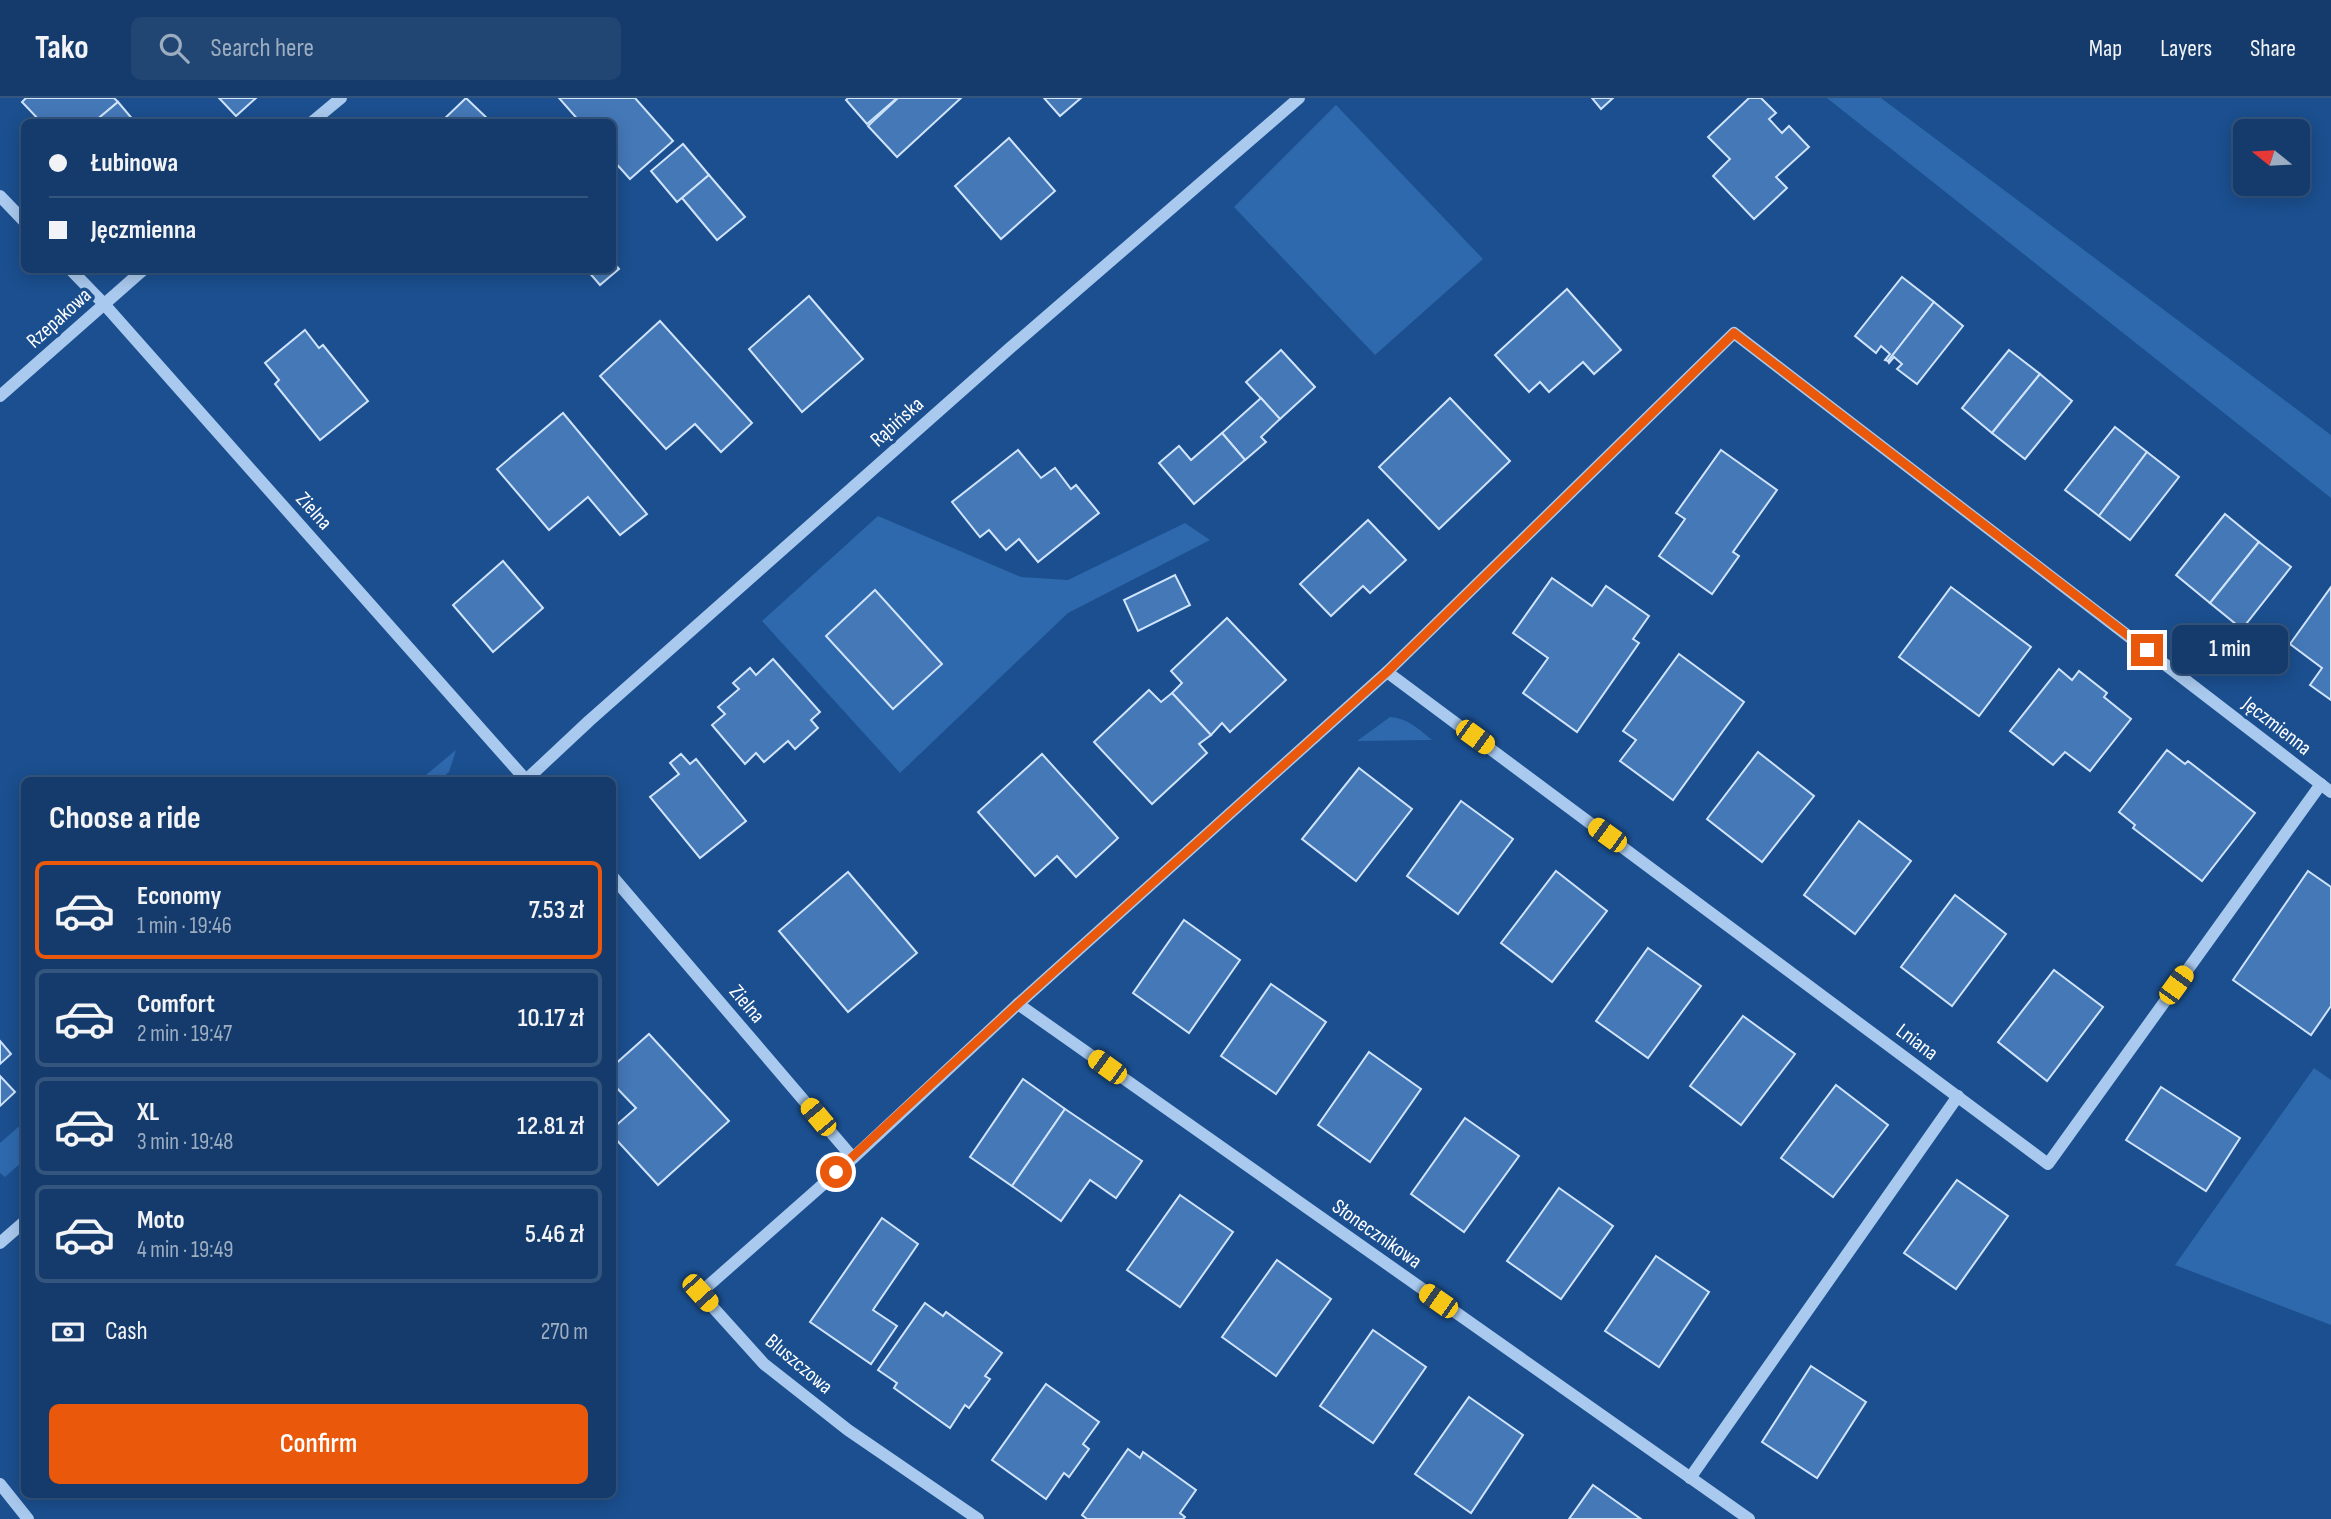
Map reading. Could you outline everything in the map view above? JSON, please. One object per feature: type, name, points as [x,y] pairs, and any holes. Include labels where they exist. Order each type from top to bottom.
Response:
[{"type":"street","points":[[316,119],[341,98]]},
{"type":"street","name":"Rąbińska","points":[[529,777],[1000,357],[1299,98]]},
{"type":"street","points":[[0,196],[21,218]]},
{"type":"street","name":"Zielna","points":[[74,273],[523,777]]},
{"type":"street","name":"Rzepakowa","points":[[0,396],[140,273]]},
{"type":"street","name":"Jęczmienna","points":[[1387,672],[1734,333],[2326,788]]},
{"type":"street","points":[[853,1158],[1018,1004],[1387,672]]},
{"type":"street","name":"Lniana","points":[[1387,672],[2048,1164],[2326,788]]},
{"type":"street","name":"Zielna","points":[[616,881],[853,1158]]},
{"type":"street","name":"Słonecznikowa","points":[[1018,1004],[1749,1519]]},
{"type":"street","points":[[1690,1478],[1958,1096]]},
{"type":"street","name":"Bluszczowa","points":[[853,1158],[700,1293],[764,1364],[848,1430],[978,1519]]},
{"type":"street","points":[[0,1243],[21,1225]]},
{"type":"street","points":[[0,1484],[27,1519]]},
{"type":"shaded area","points":[[1827,98],[1881,98],[2331,435],[2331,498]]},
{"type":"shaded area","points":[[1336,105],[1483,259],[1375,355],[1234,207]]},
{"type":"shaded area","points":[[878,516],[1021,577],[1068,580],[1185,523],[1210,540],[1068,613],[900,773],[762,621]]},
{"type":"shaded area","points":[[1390,717],[1407,722],[1432,740],[1357,741]]},
{"type":"shaded area","points":[[456,750],[449,772],[443,777],[424,777]]},
{"type":"shaded area","points":[[2314,1068],[2331,1080],[2331,1325],[2175,1265]]},
{"type":"shaded area","points":[[21,1125],[21,1163],[5,1177],[0,1173],[0,1143]]},
{"type":"building","points":[[26,98],[114,98],[118,102],[98,119],[38,119],[22,102]]},
{"type":"building","points":[[219,98],[256,98],[236,116]]},
{"type":"building","points":[[466,98],[488,119],[444,119]]},
{"type":"building","points":[[559,98],[635,98],[673,141],[630,179],[616,163],[616,119],[577,119]]},
{"type":"building","points":[[897,98],[867,124],[846,100]]},
{"type":"building","points":[[898,98],[961,98],[897,157],[868,126]]},
{"type":"building","points":[[1044,98],[1081,98],[1060,116]]},
{"type":"building","points":[[1592,98],[1613,98],[1601,109]]},
{"type":"building","points":[[1749,98],[1761,98],[1776,113],[1769,119],[1782,133],[1789,126],[1809,147],[1776,177],[1787,188],[1754,219],[1713,176],[1730,159],[1708,137]]},
{"type":"building","points":[[118,102],[132,119],[98,119]]},
{"type":"building","points":[[1009,138],[1055,191],[1001,239],[955,186]]},
{"type":"building","points":[[683,144],[709,175],[677,202],[651,171]]},
{"type":"building","points":[[709,175],[745,217],[717,240],[682,198]]},
{"type":"building","points":[[590,273],[614,273],[600,285]]},
{"type":"building","points":[[1902,277],[1934,302],[1888,361],[1885,360],[1890,354],[1881,346],[1876,353],[1855,336]]},
{"type":"building","points":[[1567,289],[1621,350],[1594,374],[1583,362],[1549,392],[1540,382],[1529,392],[1495,355]]},
{"type":"building","points":[[809,296],[863,359],[802,412],[749,349]]},
{"type":"building","points":[[1934,302],[1963,326],[1917,384],[1897,369],[1902,364],[1894,357],[1889,363],[1888,361]]},
{"type":"building","points":[[660,321],[752,423],[721,452],[695,424],[666,449],[600,376]]},
{"type":"building","points":[[305,330],[319,348],[323,345],[368,401],[320,440],[275,384],[279,380],[265,363]]},
{"type":"building","points":[[1281,350],[1315,387],[1280,419],[1246,382]]},
{"type":"building","points":[[2009,350],[2040,374],[1992,433],[1962,408]]},
{"type":"building","points":[[2040,374],[2072,401],[2025,459],[1992,433]]},
{"type":"building","points":[[1261,398],[1280,419],[1261,437],[1266,442],[1245,460],[1222,433]]},
{"type":"building","points":[[1450,398],[1510,461],[1439,529],[1379,467]]},
{"type":"building","points":[[563,413],[647,514],[620,535],[588,497],[549,530],[497,469]]},
{"type":"building","points":[[2115,427],[2147,452],[2099,516],[2065,490]]},
{"type":"building","points":[[1222,433],[1245,460],[1194,504],[1159,463],[1179,446],[1191,460]]},
{"type":"building","points":[[1018,450],[1041,478],[1055,468],[1071,489],[1076,485],[1099,513],[1038,562],[1019,539],[1006,550],[989,530],[980,537],[952,502]]},
{"type":"building","points":[[1721,450],[1777,490],[1733,552],[1739,556],[1712,594],[1659,556],[1685,519],[1676,513]]},
{"type":"building","points":[[2147,452],[2179,477],[2130,540],[2099,516]]},
{"type":"building","points":[[2225,514],[2259,542],[2210,603],[2176,575]]},
{"type":"building","points":[[1368,520],[1406,560],[1370,593],[1363,586],[1331,616],[1300,584]]},
{"type":"building","points":[[2259,542],[2291,567],[2242,629],[2210,603]]},
{"type":"building","points":[[503,561],[543,608],[493,652],[453,605]]},
{"type":"building","points":[[1175,575],[1190,605],[1138,631],[1124,600]]},
{"type":"building","points":[[1552,578],[1592,606],[1606,586],[1649,616],[1633,639],[1639,643],[1577,732],[1523,693],[1548,658],[1513,633]]},
{"type":"building","points":[[1951,587],[2031,647],[1979,716],[1899,657]]},
{"type":"building","points":[[2331,587],[2331,700],[2310,685],[2322,668],[2290,644]]},
{"type":"building","points":[[875,590],[942,664],[893,709],[826,636]]},
{"type":"building","points":[[1227,618],[1286,680],[1230,732],[1222,723],[1211,735],[1172,693],[1182,683],[1171,671]]},
{"type":"building","points":[[1679,654],[1744,702],[1673,800],[1620,761],[1636,740],[1623,731]]},
{"type":"building","points":[[773,659],[820,712],[811,720],[818,728],[795,749],[788,741],[764,762],[756,753],[745,764],[712,725],[725,714],[718,707],[739,689],[733,683],[750,668],[756,675]]},
{"type":"building","points":[[2059,669],[2072,680],[2079,671],[2107,693],[2104,697],[2131,719],[2090,771],[2065,752],[2053,765],[2010,731]]},
{"type":"building","points":[[1149,690],[1161,702],[1172,693],[1211,735],[1199,744],[1207,753],[1152,804],[1094,742]]},
{"type":"building","points":[[2167,750],[2185,764],[2188,761],[2255,813],[2202,881],[2133,828],[2135,825],[2119,812]]},
{"type":"building","points":[[1758,752],[1814,796],[1762,862],[1707,819]]},
{"type":"building","points":[[681,754],[690,764],[696,759],[746,821],[700,858],[650,797],[679,774],[670,763]]},
{"type":"building","points":[[1042,754],[1118,838],[1076,877],[1057,856],[1035,876],[978,812]]},
{"type":"building","points":[[1359,768],[1412,809],[1356,881],[1302,839]]},
{"type":"building","points":[[1461,801],[1513,839],[1458,914],[1407,876]]},
{"type":"building","points":[[1859,821],[1911,861],[1855,934],[1804,895]]},
{"type":"building","points":[[1556,871],[1607,911],[1552,982],[1501,943]]},
{"type":"building","points":[[2308,871],[2331,887],[2331,1006],[2311,1035],[2233,980]]},
{"type":"building","points":[[848,872],[917,953],[848,1012],[779,931]]},
{"type":"building","points":[[1955,895],[2006,934],[1952,1006],[1901,967]]},
{"type":"building","points":[[1184,920],[1240,960],[1189,1033],[1133,993]]},
{"type":"building","points":[[1648,948],[1701,986],[1648,1058],[1596,1021]]},
{"type":"building","points":[[2054,970],[2103,1007],[2047,1081],[1998,1042]]},
{"type":"building","points":[[1271,984],[1326,1022],[1276,1094],[1221,1056]]},
{"type":"building","points":[[1743,1016],[1795,1054],[1741,1125],[1690,1086]]},
{"type":"building","points":[[649,1034],[729,1121],[658,1185],[616,1139],[616,1126],[636,1108],[616,1087],[616,1063]]},
{"type":"building","points":[[0,1041],[11,1054],[0,1064]]},
{"type":"building","points":[[1369,1052],[1421,1089],[1370,1162],[1318,1125]]},
{"type":"building","points":[[0,1076],[15,1092],[0,1106]]},
{"type":"building","points":[[1023,1079],[1065,1109],[1012,1186],[970,1157]]},
{"type":"building","points":[[1836,1085],[1888,1125],[1833,1197],[1781,1158]]},
{"type":"building","points":[[2161,1087],[2240,1138],[2206,1191],[2126,1140]]},
{"type":"building","points":[[1065,1109],[1142,1161],[1116,1198],[1090,1180],[1061,1221],[1012,1186]]},
{"type":"building","points":[[1465,1118],[1519,1156],[1464,1232],[1411,1194]]},
{"type":"building","points":[[1957,1180],[2008,1216],[1956,1289],[1904,1253]]},
{"type":"building","points":[[1559,1188],[1613,1226],[1561,1299],[1507,1261]]},
{"type":"building","points":[[1180,1195],[1233,1232],[1180,1307],[1127,1270]]},
{"type":"building","points":[[882,1218],[918,1244],[873,1310],[897,1326],[871,1364],[810,1322]]},
{"type":"building","points":[[1656,1256],[1709,1292],[1659,1367],[1605,1331]]},
{"type":"building","points":[[1277,1260],[1331,1299],[1276,1376],[1222,1337]]},
{"type":"building","points":[[925,1303],[943,1316],[946,1312],[1002,1353],[985,1376],[990,1379],[969,1408],[965,1405],[950,1428],[894,1388],[897,1383],[878,1370]]},
{"type":"building","points":[[1373,1330],[1426,1367],[1373,1443],[1320,1406]]},
{"type":"building","points":[[1811,1366],[1866,1402],[1817,1478],[1762,1442]]},
{"type":"building","points":[[1046,1384],[1099,1422],[1083,1444],[1089,1449],[1069,1477],[1064,1473],[1046,1499],[992,1460]]},
{"type":"building","points":[[1469,1397],[1523,1435],[1471,1513],[1415,1474]]},
{"type":"building","points":[[1128,1449],[1140,1458],[1143,1452],[1196,1490],[1180,1513],[1185,1517],[1183,1519],[1087,1519],[1082,1515]]},
{"type":"building","points":[[1593,1485],[1641,1519],[1569,1519]]},
{"type":"route","points":[[836,1172],[1018,1004],[1387,672],[1734,333],[2147,650]]}]
